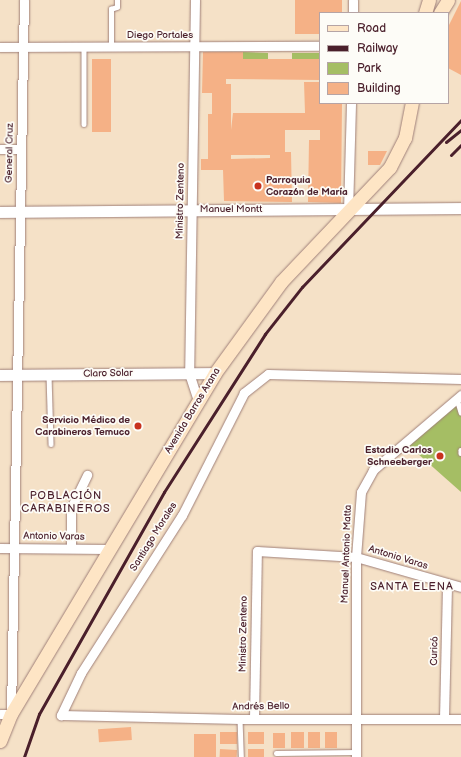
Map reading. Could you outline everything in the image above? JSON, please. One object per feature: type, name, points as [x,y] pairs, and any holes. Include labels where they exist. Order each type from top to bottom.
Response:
[{"type":"main road","points":[[425,12],[429,0]]},
{"type":"main road","points":[[441,12],[448,0]]},
{"type":"main road","name":"Avenida Barros Arana","points":[[0,741],[6,714],[215,373],[281,282],[383,175],[396,158],[405,138],[412,104]]},
{"type":"street","name":"General Cruz","points":[[6,714],[13,548],[24,0]]},
{"type":"street","name":"Ministro Zenteno","points":[[195,0],[189,374],[198,400]]},
{"type":"street","points":[[353,0],[353,12]]},
{"type":"street","name":"Diego Portales","points":[[0,47],[319,46]]},
{"type":"street","points":[[348,211],[352,104]]},
{"type":"street","points":[[0,149],[21,149]]},
{"type":"street","name":"Manuel Montt","points":[[0,212],[192,210],[348,211],[461,208]]},
{"type":"street","name":"Claro Solar","points":[[0,375],[215,373]]},
{"type":"street","name":"Santiago Morales","points":[[61,715],[81,673],[182,515],[244,393],[268,374],[461,379]]},
{"type":"street","name":"Manuel Antonio Matta","points":[[356,754],[356,556],[360,499],[368,477],[380,464],[459,397]]},
{"type":"street","points":[[71,548],[73,502],[87,476]]},
{"type":"street","name":"Antonio Varas","points":[[0,548],[108,549]]},
{"type":"street","name":"Ministro Zenteno","points":[[254,719],[256,551]]},
{"type":"street","name":"Antonio Varas","points":[[256,551],[356,556],[447,585],[461,587]]},
{"type":"street","name":"Curicó","points":[[444,718],[447,585]]},
{"type":"street","name":"Andrés Bello","points":[[61,715],[240,719],[355,717],[461,719]]},
{"type":"lane","points":[[111,47],[111,9],[117,7],[117,0]]},
{"type":"lane","points":[[84,47],[84,124]]},
{"type":"lane","points":[[50,375],[51,444]]},
{"type":"lane","points":[[459,397],[461,412]]},
{"type":"lane","points":[[240,719],[241,757]]},
{"type":"lane","points":[[276,752],[356,754]]},
{"type":"green space","points":[[243,52],[268,53],[268,59],[243,59]]},
{"type":"green space","points":[[292,53],[319,53],[319,59],[292,59]]},
{"type":"green space","name":"Estadio Carlos Schneeberger","points":[[461,401],[461,492],[408,445]]},
{"type":"building","points":[[295,0],[342,0],[342,12],[319,12],[319,34],[295,34]]},
{"type":"building","points":[[461,1],[461,75],[449,69],[449,25]]},
{"type":"building","points":[[203,52],[243,52],[243,59],[319,59],[319,80],[226,79],[226,84],[231,84],[231,130],[233,113],[305,113],[304,82],[319,82],[319,104],[342,104],[341,203],[308,202],[309,140],[320,140],[320,130],[285,130],[285,152],[291,152],[292,202],[224,201],[223,170],[201,170],[201,159],[208,159],[208,114],[212,114],[212,93],[202,93]],"holes":[[[231,155],[270,155],[270,158],[231,159]]]},
{"type":"building","points":[[92,59],[111,59],[111,132],[92,132]]},
{"type":"building","points":[[368,151],[387,151],[380,165],[368,165]]},
{"type":"building","points":[[131,727],[132,740],[99,742],[98,729]]},
{"type":"building","points":[[220,732],[237,732],[237,744],[220,744]]},
{"type":"building","points":[[248,732],[264,732],[264,744],[248,744]]},
{"type":"building","points":[[291,732],[304,732],[304,748],[291,748]]},
{"type":"building","points":[[308,732],[320,732],[320,748],[308,748]]},
{"type":"building","points":[[325,732],[337,732],[337,748],[325,748]]},
{"type":"building","points":[[273,733],[285,733],[285,748],[273,748]]},
{"type":"building","points":[[194,734],[216,734],[216,757],[194,757]]},
{"type":"building","points":[[220,749],[237,750],[237,757],[220,757]]},
{"type":"building","points":[[248,749],[264,749],[264,757],[248,757]]},
{"type":"railway","points":[[24,757],[39,714],[164,492],[265,334],[302,287],[461,120]]},
{"type":"railway","points":[[446,142],[461,130]]},
{"type":"railway","points":[[451,155],[461,145]]},
{"type":"place","name":"Parroquia Corazón de María","points":[[258,186]]},
{"type":"place","name":"Servicio Médico de Carabineros Temuco","points":[[138,426]]},
{"type":"place","name":"Estadio Carlos Schneeberger","points":[[440,456]]},
{"type":"district","name":"POBLACIÓN CARABINEROS","points":[[66,503]]},
{"type":"district","name":"SANTA ELENA","points":[[412,587]]}]
